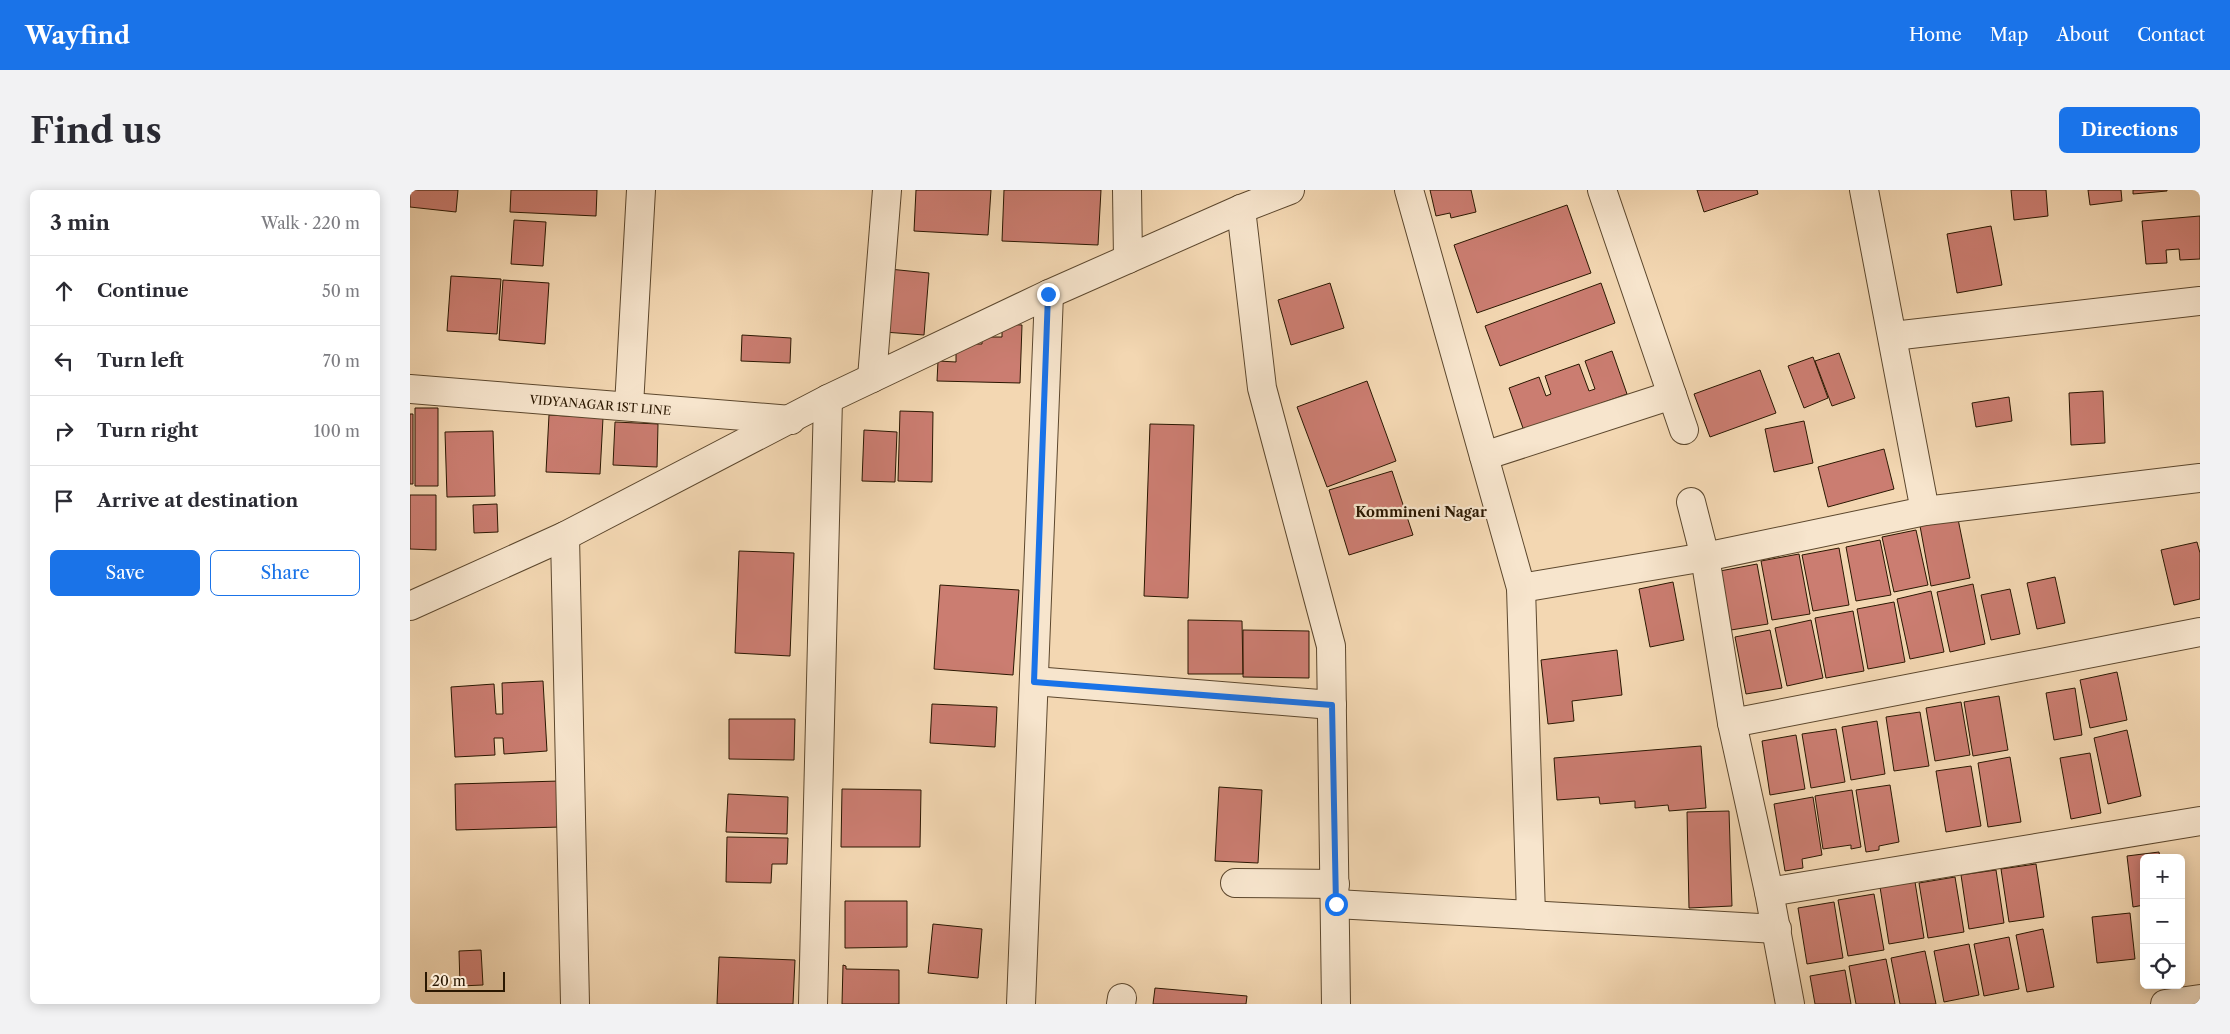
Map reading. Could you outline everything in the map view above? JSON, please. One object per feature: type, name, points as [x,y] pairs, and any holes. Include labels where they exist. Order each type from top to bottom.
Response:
[{"type":"street","points":[[629,406],[641,190]]},
{"type":"street","points":[[872,378],[887,190]]},
{"type":"street","points":[[1127,190],[1128,259]]},
{"type":"street","points":[[410,606],[565,536],[791,420],[828,399],[1048,294],[1241,209],[1290,190]]},
{"type":"street","points":[[1409,190],[1521,588],[1531,915]]},
{"type":"street","points":[[1602,190],[1684,430]]},
{"type":"street","points":[[1864,190],[1925,511]]},
{"type":"street","points":[[1241,209],[1262,388],[1331,646],[1336,1004]]},
{"type":"street","points":[[1021,1004],[1048,294]]},
{"type":"street","points":[[1893,336],[2200,301]]},
{"type":"street","name":"VIDYANAGAR 1ST LINE","points":[[410,389],[791,420]]},
{"type":"street","points":[[1484,456],[1672,395]]},
{"type":"street","points":[[813,1004],[828,399]]},
{"type":"street","points":[[1521,588],[1705,558],[1925,511],[2200,478]]},
{"type":"street","points":[[1691,502],[1705,558],[1732,722],[1770,892],[1790,1004]]},
{"type":"street","points":[[565,536],[575,1004]]},
{"type":"street","points":[[1732,722],[2200,632]]},
{"type":"street","points":[[1034,682],[1332,705]]},
{"type":"street","points":[[1770,892],[2200,820]]},
{"type":"street","points":[[1235,883],[1531,915],[1777,929]]},
{"type":"street","points":[[2164,1004],[2200,999]]},
{"type":"building","points":[[410,190],[458,190],[456,212],[410,207]]},
{"type":"building","points":[[511,190],[597,190],[596,216],[510,212]]},
{"type":"building","points":[[916,190],[991,190],[988,235],[914,231]]},
{"type":"building","points":[[1004,190],[1101,190],[1098,245],[1002,241]]},
{"type":"building","points":[[1430,190],[1471,190],[1476,212],[1451,218],[1450,213],[1436,216]]},
{"type":"building","points":[[1697,190],[1757,190],[1758,194],[1704,212]]},
{"type":"building","points":[[2011,190],[2046,190],[2048,216],[2014,220]]},
{"type":"building","points":[[2088,190],[2121,190],[2122,201],[2090,205]]},
{"type":"building","points":[[2133,190],[2167,190],[2167,191],[2133,194]]},
{"type":"building","points":[[1567,205],[1591,273],[1477,313],[1454,245]]},
{"type":"building","points":[[2200,216],[2200,259],[2180,260],[2179,249],[2166,250],[2167,263],[2146,264],[2142,221]]},
{"type":"building","points":[[514,220],[546,222],[543,266],[511,264]]},
{"type":"building","points":[[1991,226],[2002,285],[1957,293],[1947,234]]},
{"type":"building","points":[[889,269],[929,273],[924,335],[884,332]]},
{"type":"building","points":[[451,276],[501,279],[497,334],[447,331]]},
{"type":"building","points":[[503,280],[549,283],[545,344],[499,340]]},
{"type":"building","points":[[1330,283],[1344,328],[1291,345],[1278,300]]},
{"type":"building","points":[[1601,283],[1615,323],[1500,366],[1485,326]]},
{"type":"building","points":[[1002,324],[1022,325],[1020,383],[937,381],[938,361],[956,362],[956,344],[982,344],[982,337],[1002,337]]},
{"type":"building","points":[[742,335],[791,338],[790,363],[741,361]]},
{"type":"building","points":[[1612,351],[1627,394],[1524,431],[1509,388],[1539,377],[1546,396],[1551,394],[1545,376],[1579,364],[1589,391],[1595,389],[1585,361]]},
{"type":"building","points":[[1839,353],[1855,398],[1832,406],[1815,361]]},
{"type":"building","points":[[1813,357],[1828,398],[1804,408],[1788,366]]},
{"type":"building","points":[[1760,370],[1776,413],[1710,437],[1694,394]]},
{"type":"building","points":[[1367,381],[1396,461],[1327,487],[1297,407]]},
{"type":"building","points":[[2103,391],[2105,443],[2071,445],[2069,393]]},
{"type":"building","points":[[2009,397],[2012,421],[1976,427],[1972,403]]},
{"type":"building","points":[[415,408],[438,408],[438,486],[415,486]]},
{"type":"building","points":[[900,411],[933,412],[932,482],[898,481]]},
{"type":"building","points":[[410,414],[413,414],[413,484],[410,484]]},
{"type":"building","points":[[549,415],[603,418],[600,474],[546,472]]},
{"type":"building","points":[[1804,421],[1813,463],[1774,472],[1765,429]]},
{"type":"building","points":[[615,422],[658,424],[657,467],[613,465]]},
{"type":"building","points":[[1150,424],[1194,425],[1188,598],[1144,596]]},
{"type":"building","points":[[864,430],[897,432],[895,482],[862,481]]},
{"type":"building","points":[[493,431],[495,496],[447,497],[445,432]]},
{"type":"building","points":[[1884,449],[1894,489],[1828,507],[1818,467]]},
{"type":"building","points":[[1392,471],[1413,535],[1349,555],[1329,490]]},
{"type":"building","points":[[410,495],[436,495],[436,550],[410,549]]},
{"type":"building","points":[[497,504],[498,532],[474,533],[473,505]]},
{"type":"building","points":[[1958,519],[1970,578],[1931,586],[1920,526]]},
{"type":"building","points":[[1916,530],[1928,585],[1894,592],[1882,537]]},
{"type":"building","points":[[1880,540],[1891,595],[1856,601],[1846,547]]},
{"type":"building","points":[[2197,542],[2200,553],[2200,599],[2174,605],[2161,550]]},
{"type":"building","points":[[1839,548],[1849,605],[1813,611],[1802,555]]},
{"type":"building","points":[[739,551],[794,553],[790,656],[735,653]]},
{"type":"building","points":[[1799,554],[1810,614],[1772,620],[1761,561]]},
{"type":"building","points":[[1757,564],[1768,624],[1731,630],[1720,571]]},
{"type":"building","points":[[2055,577],[2065,623],[2037,629],[2027,583]]},
{"type":"building","points":[[1673,582],[1684,640],[1650,647],[1639,589]]},
{"type":"building","points":[[1973,584],[1985,644],[1950,652],[1937,592]]},
{"type":"building","points":[[940,585],[1019,590],[1013,675],[934,669]]},
{"type":"building","points":[[2010,589],[2020,634],[1991,640],[1981,595]]},
{"type":"building","points":[[1931,591],[1944,652],[1910,659],[1897,599]]},
{"type":"building","points":[[1894,602],[1905,662],[1868,669],[1857,609]]},
{"type":"building","points":[[1853,611],[1864,671],[1826,678],[1815,618]]},
{"type":"building","points":[[1188,620],[1242,621],[1243,674],[1188,674]]},
{"type":"building","points":[[1811,620],[1823,678],[1787,686],[1775,628]]},
{"type":"building","points":[[1243,630],[1309,631],[1309,678],[1243,677]]},
{"type":"building","points":[[1770,630],[1782,688],[1746,694],[1735,637]]},
{"type":"building","points":[[1617,650],[1622,695],[1572,701],[1574,721],[1548,724],[1541,660]]},
{"type":"building","points":[[2117,672],[2127,720],[2090,728],[2080,680]]},
{"type":"building","points":[[543,681],[547,751],[504,754],[503,738],[494,738],[495,755],[455,757],[451,687],[494,684],[496,714],[503,714],[502,683]]},
{"type":"building","points":[[2075,688],[2082,735],[2054,740],[2046,693]]},
{"type":"building","points":[[1999,696],[2008,750],[1973,756],[1964,702]]},
{"type":"building","points":[[1961,702],[1970,755],[1935,761],[1926,708]]},
{"type":"building","points":[[932,704],[997,707],[995,747],[930,743]]},
{"type":"building","points":[[1920,712],[1929,766],[1894,771],[1886,717]]},
{"type":"building","points":[[729,719],[795,719],[794,760],[729,759]]},
{"type":"building","points":[[1877,721],[1885,774],[1851,780],[1842,727]]},
{"type":"building","points":[[1836,729],[1845,782],[1811,788],[1802,734]]},
{"type":"building","points":[[2127,730],[2141,796],[2108,804],[2094,738]]},
{"type":"building","points":[[1796,735],[1805,789],[1770,795],[1762,741]]},
{"type":"building","points":[[1701,746],[1706,808],[1669,811],[1668,805],[1635,808],[1635,801],[1600,804],[1599,797],[1557,800],[1554,758]]},
{"type":"building","points":[[2090,753],[2101,813],[2071,819],[2060,758]]},
{"type":"building","points":[[2010,757],[2021,822],[1988,827],[1978,763]]},
{"type":"building","points":[[1971,766],[1981,826],[1946,832],[1936,771]]},
{"type":"building","points":[[560,781],[561,827],[456,830],[455,784]]},
{"type":"building","points":[[1890,785],[1899,842],[1879,846],[1879,850],[1866,852],[1856,790]]},
{"type":"building","points":[[1219,787],[1262,790],[1258,863],[1215,861]]},
{"type":"building","points":[[842,789],[921,790],[920,847],[841,847]]},
{"type":"building","points":[[1852,790],[1861,847],[1851,849],[1851,845],[1823,849],[1815,796]]},
{"type":"building","points":[[728,794],[788,797],[787,834],[726,832]]},
{"type":"building","points":[[1813,797],[1822,855],[1802,859],[1803,868],[1785,871],[1774,804]]},
{"type":"building","points":[[1729,811],[1732,906],[1689,908],[1687,812]]},
{"type":"building","points":[[727,837],[788,838],[787,864],[772,864],[771,883],[726,882]]},
{"type":"building","points":[[2159,852],[2159,854],[2143,854]]},
{"type":"building","points":[[2140,854],[2140,906],[2133,907],[2127,856]]},
{"type":"building","points":[[2036,864],[2044,917],[2009,922],[2001,869]]},
{"type":"building","points":[[1996,870],[2004,923],[1969,929],[1961,875]]},
{"type":"building","points":[[1955,877],[1964,932],[1928,938],[1919,883]]},
{"type":"building","points":[[1915,882],[1924,938],[1889,944],[1880,887]]},
{"type":"building","points":[[1874,894],[1884,950],[1848,956],[1838,900]]},
{"type":"building","points":[[845,901],[907,901],[907,947],[845,948]]},
{"type":"building","points":[[1834,902],[1843,958],[1807,964],[1798,908]]},
{"type":"building","points":[[2130,913],[2135,959],[2097,963],[2092,917]]},
{"type":"building","points":[[933,924],[982,929],[978,978],[928,973]]},
{"type":"building","points":[[2043,929],[2054,987],[2027,992],[2016,935]]},
{"type":"building","points":[[2009,937],[2019,989],[1984,996],[1974,944]]},
{"type":"building","points":[[1969,944],[1979,995],[1944,1002],[1934,951]]},
{"type":"building","points":[[481,950],[483,985],[460,986],[459,951]]},
{"type":"building","points":[[1925,951],[1936,1004],[1900,1004],[1891,958]]},
{"type":"building","points":[[719,957],[795,960],[793,1004],[717,1004]]},
{"type":"building","points":[[1886,959],[1895,1004],[1856,1004],[1849,966]]},
{"type":"building","points":[[843,965],[846,966],[846,969],[899,970],[899,1004],[842,1004]]},
{"type":"building","points":[[1845,970],[1851,1004],[1815,1004],[1810,976]]},
{"type":"building","points":[[1155,988],[1247,996],[1246,1004],[1153,1004]]},
{"type":"district","name":"Kommineni Nagar","points":[[1421,512]]},
{"type":"route","points":[[1048,294],[1034,682],[1332,705],[1336,904]]}]
